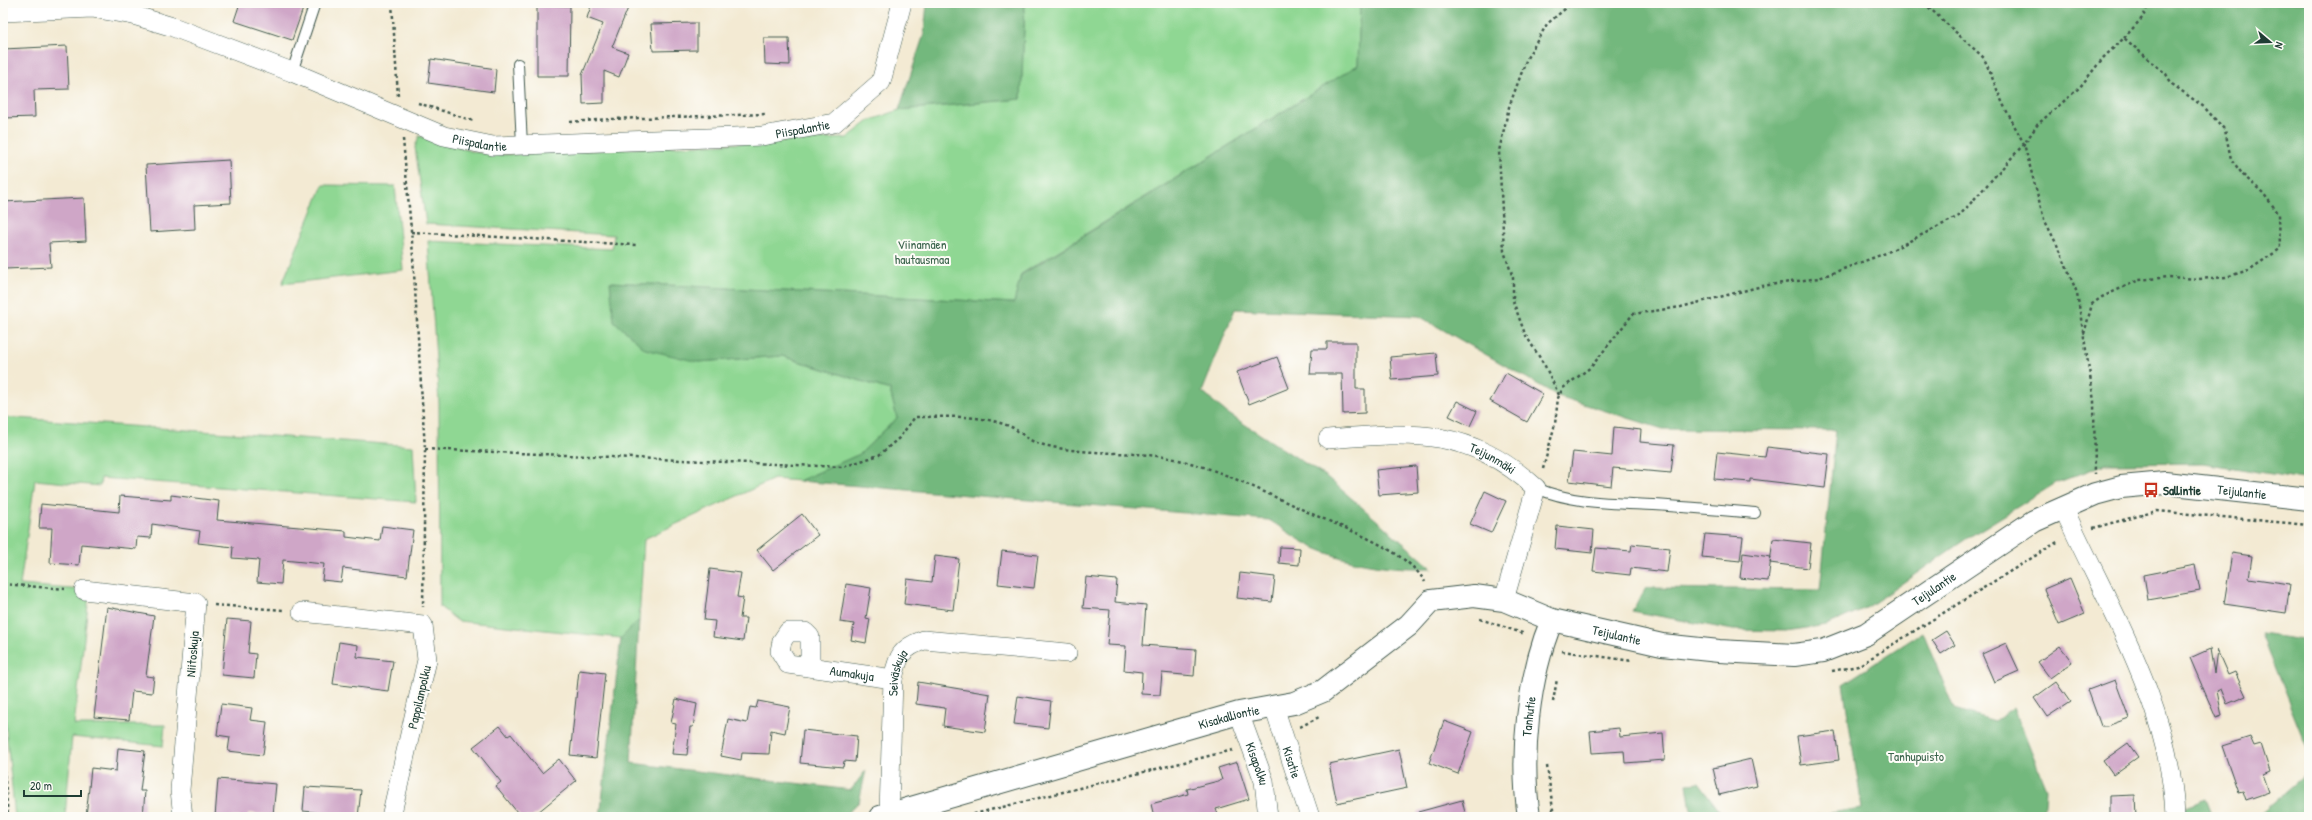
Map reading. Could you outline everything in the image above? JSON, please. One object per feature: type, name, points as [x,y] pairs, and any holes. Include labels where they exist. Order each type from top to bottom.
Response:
[{"type":"street","name":"Piispalantie","points":[[3,12],[39,7],[92,8],[133,15],[174,27],[292,72],[402,120],[451,137],[493,146],[762,136],[834,123],[881,82],[902,3]]},
{"type":"street","name":"Teijunmäki","points":[[1328,439],[1407,435],[1448,439],[1491,454],[1516,470],[1536,488]]},
{"type":"street","name":"Teijulantie","points":[[1552,620],[1662,645],[1718,651],[1794,655],[1823,651],[1866,634],[2034,521],[2095,494],[2121,487],[2165,483],[2309,499]]},
{"type":"street","points":[[1504,600],[1536,488]]},
{"type":"street","points":[[2063,507],[2147,685],[2164,737],[2174,793],[2175,817]]},
{"type":"street","points":[[84,590],[196,603]]},
{"type":"street","points":[[1431,601],[1474,596],[1504,600],[1552,620]]},
{"type":"street","name":"Kisakalliontie","points":[[885,815],[1239,713],[1294,703],[1323,691],[1409,625],[1431,601]]},
{"type":"street","name":"Niitoskuja","points":[[183,817],[180,790],[196,603]]},
{"type":"street","points":[[302,612],[423,625]]},
{"type":"street","name":"Tanhutie","points":[[1530,817],[1526,747],[1530,708],[1542,643],[1552,620]]},
{"type":"street","name":"Pappilanpolku","points":[[391,817],[427,660],[423,625]]},
{"type":"street","name":"Seiväskuja","points":[[885,815],[893,679],[898,658],[909,645],[924,640],[1067,653]]},
{"type":"street","name":"Aumakuja","points":[[810,667],[893,679]]},
{"type":"street","name":"Kisatie","points":[[1274,707],[1310,817]]},
{"type":"street","name":"Kisapolku","points":[[1239,713],[1264,781],[1268,817]]},
{"type":"lane","points":[[292,72],[315,3]]},
{"type":"lane","points":[[518,64],[522,145]]},
{"type":"lane","points":[[1536,488],[1553,495],[1583,502],[1708,508],[1755,513]]},
{"type":"path","points":[[392,3],[398,96],[402,120],[403,149],[412,232],[425,449],[423,625]]},
{"type":"path","points":[[1559,396],[1545,366],[1525,334],[1513,301],[1513,278],[1504,251],[1499,151],[1509,107],[1527,58],[1547,24],[1572,3]]},
{"type":"path","points":[[1924,3],[1984,58],[2003,104],[2024,144],[2044,219],[2060,251],[2077,293],[2094,401],[2095,494]]},
{"type":"path","points":[[1536,488],[1547,455],[1562,388],[1591,367],[1633,314],[1681,307],[1762,286],[1819,278],[1886,253],[1959,216],[2024,144],[2038,124],[2080,87],[2103,58],[2143,17],[2149,3]]},
{"type":"path","points":[[2084,334],[2092,304],[2102,297],[2139,280],[2226,277],[2249,270],[2280,249],[2279,214],[2263,193],[2243,175],[2231,159],[2225,130],[2204,107],[2172,84],[2166,74],[2124,38]]},
{"type":"path","points":[[390,93],[405,98]]},
{"type":"path","points":[[412,101],[476,122]]},
{"type":"path","points":[[566,123],[611,119],[768,114]]},
{"type":"path","points":[[412,232],[636,245]]},
{"type":"path","points":[[425,449],[843,467],[879,455],[899,438],[915,417],[982,419],[1011,427],[1036,443],[1106,453],[1158,456],[1211,469],[1247,483],[1395,552],[1423,578],[1431,592],[1431,601]]},
{"type":"path","points":[[3,584],[84,590]]},
{"type":"path","points":[[196,603],[302,612]]},
{"type":"path","points":[[1562,658],[1564,652]]},
{"type":"path","points":[[1552,706],[1558,676]]},
{"type":"path","points":[[3,757],[8,817]]},
{"type":"path","points":[[1546,759],[1554,817]]},
{"type":"green space","points":[[927,3],[1025,3],[1021,99],[899,110],[924,34]]},
{"type":"green space","name":"Viinamäen hautausmaa","points":[[1025,3],[1360,3],[1358,65],[1021,274],[1014,303],[610,282],[698,362],[782,356],[890,390],[897,418],[860,454],[799,481],[774,479],[644,539],[639,620],[621,638],[458,621],[440,607],[439,403],[428,241],[612,249],[614,235],[426,224],[415,147],[419,136],[474,152],[499,155],[847,138],[869,121],[899,110],[1021,99]]},
{"type":"green space","points":[[1360,3],[2309,3],[2309,480],[2203,463],[2106,464],[2056,483],[1966,539],[1868,607],[1827,625],[1786,631],[1733,630],[1632,611],[1646,588],[1820,590],[1836,430],[1663,429],[1558,396],[1419,316],[1235,309],[1202,392],[1227,413],[1328,478],[1432,568],[1390,567],[1349,560],[1322,551],[1301,541],[1269,520],[799,481],[860,454],[897,418],[890,390],[782,356],[698,362],[645,349],[614,321],[610,282],[1014,303],[1021,275],[1358,65]]},
{"type":"green space","points":[[323,185],[395,186],[403,270],[282,284]]},
{"type":"green space","points":[[3,417],[413,446],[416,502],[101,478],[100,486],[35,480],[20,585],[84,590],[89,596],[74,725],[165,725],[163,746],[72,737],[65,817],[15,817],[3,700]]},
{"type":"green space","points":[[639,620],[631,763],[851,790],[866,770],[859,802],[843,817],[600,817],[621,638]]},
{"type":"green space","name":"Tanhupuisto","points":[[1923,632],[1954,709],[1995,721],[2014,708],[2046,789],[2044,817],[1805,817],[1862,808],[1843,684]]},
{"type":"green space","points":[[2261,634],[2309,641],[2309,753]]},
{"type":"green space","points":[[2309,772],[2309,817],[2258,817]]},
{"type":"green space","points":[[1699,783],[1724,817],[1692,817],[1687,784]]},
{"type":"green space","points":[[2206,799],[2213,817],[2184,817],[2185,807]]},
{"type":"building","points":[[240,3],[305,3],[292,40],[234,21]]},
{"type":"building","points":[[592,3],[616,3],[628,8],[612,47],[628,53],[619,77],[604,71],[604,103],[583,104],[582,75],[603,24],[587,18]]},
{"type":"building","points":[[537,5],[570,6],[569,76],[537,76]]},
{"type":"building","points":[[697,23],[697,50],[653,51],[651,24]]},
{"type":"building","points":[[764,38],[789,38],[790,65],[765,64]]},
{"type":"building","points":[[67,46],[69,89],[34,90],[35,117],[3,118],[3,49]]},
{"type":"building","points":[[431,59],[496,69],[494,92],[428,83]]},
{"type":"building","points":[[229,160],[231,203],[194,205],[195,229],[150,232],[146,165]]},
{"type":"building","points":[[84,198],[86,241],[49,243],[51,267],[5,269],[3,202]]},
{"type":"building","points":[[1327,342],[1356,342],[1356,389],[1365,389],[1365,413],[1343,414],[1342,374],[1310,374],[1312,349],[1327,349]]},
{"type":"building","points":[[1436,353],[1438,376],[1392,380],[1390,357]]},
{"type":"building","points":[[1277,357],[1289,388],[1249,404],[1237,372]]},
{"type":"building","points":[[1506,373],[1543,394],[1527,422],[1490,401]]},
{"type":"building","points":[[1457,401],[1477,411],[1470,426],[1449,416]]},
{"type":"building","points":[[1614,427],[1641,430],[1640,442],[1674,445],[1671,473],[1613,468],[1611,486],[1569,481],[1573,452],[1612,456]]},
{"type":"building","points":[[1767,447],[1829,454],[1825,488],[1750,479],[1750,482],[1714,479],[1717,452],[1765,457]]},
{"type":"building","points":[[1416,466],[1418,492],[1379,495],[1376,470]]},
{"type":"building","points":[[1485,491],[1506,501],[1491,533],[1470,524]]},
{"type":"building","points":[[171,495],[219,501],[217,520],[346,531],[346,537],[380,541],[382,526],[413,530],[407,576],[343,568],[341,582],[322,580],[324,564],[283,560],[281,584],[257,582],[259,560],[232,558],[233,547],[198,543],[200,531],[152,524],[151,538],[137,537],[136,549],[81,544],[79,565],[50,563],[52,528],[39,528],[41,504],[119,512],[120,496],[171,500]]},
{"type":"building","points":[[802,514],[818,535],[773,570],[757,550]]},
{"type":"building","points":[[1557,526],[1594,530],[1592,553],[1555,549]]},
{"type":"building","points":[[1705,534],[1743,537],[1740,561],[1702,557]]},
{"type":"building","points":[[1773,539],[1811,543],[1808,568],[1770,563]]},
{"type":"building","points":[[1632,544],[1670,548],[1667,572],[1631,568],[1630,575],[1593,571],[1596,548],[1631,551]]},
{"type":"building","points":[[1280,547],[1300,548],[1299,565],[1279,563]]},
{"type":"building","points":[[1002,551],[1038,555],[1034,588],[998,584]]},
{"type":"building","points":[[1743,553],[1771,557],[1768,581],[1740,578]]},
{"type":"building","points":[[2232,553],[2252,556],[2249,578],[2290,584],[2286,613],[2224,604]]},
{"type":"building","points":[[935,556],[959,559],[953,610],[904,604],[907,579],[932,582]]},
{"type":"building","points":[[2195,565],[2200,591],[2148,600],[2144,575]]},
{"type":"building","points":[[710,569],[741,573],[737,597],[743,598],[740,618],[746,618],[743,641],[713,637],[715,621],[704,620]]},
{"type":"building","points":[[1240,573],[1275,577],[1272,602],[1237,598]]},
{"type":"building","points":[[1086,577],[1117,580],[1115,602],[1146,605],[1143,645],[1196,649],[1194,676],[1162,673],[1160,695],[1141,694],[1142,672],[1124,670],[1126,646],[1107,645],[1110,610],[1083,608]]},
{"type":"building","points":[[2070,578],[2085,614],[2059,625],[2044,589]]},
{"type":"building","points":[[846,584],[871,588],[866,618],[870,619],[866,643],[851,640],[854,624],[840,622]]},
{"type":"building","points":[[107,607],[154,616],[146,676],[154,677],[152,693],[132,691],[129,720],[94,717]]},
{"type":"building","points":[[227,619],[251,621],[248,653],[256,654],[254,678],[222,675]]},
{"type":"building","points":[[1946,631],[1955,645],[1941,654],[1932,640]]},
{"type":"building","points":[[339,642],[358,645],[357,657],[393,661],[388,691],[333,684]]},
{"type":"building","points":[[2006,643],[2019,671],[1994,682],[1982,654]]},
{"type":"building","points":[[2060,646],[2072,662],[2050,678],[2038,662]]},
{"type":"building","points":[[2210,649],[2214,673],[2217,650],[2228,675],[2235,672],[2246,696],[2227,704],[2221,689],[2217,691],[2222,716],[2216,718],[2190,658]]},
{"type":"building","points":[[579,670],[605,673],[596,758],[570,755]]},
{"type":"building","points":[[2115,680],[2129,718],[2107,726],[2101,726],[2088,690]]},
{"type":"building","points":[[918,682],[990,694],[985,732],[943,726],[945,708],[916,704]]},
{"type":"building","points":[[2056,682],[2070,702],[2047,717],[2034,698]]},
{"type":"building","points":[[1018,696],[1051,701],[1048,728],[1014,724]]},
{"type":"building","points":[[676,699],[697,704],[693,727],[690,727],[687,755],[672,754],[676,724],[671,723]]},
{"type":"building","points":[[758,701],[790,707],[785,733],[771,730],[769,754],[742,753],[741,760],[721,756],[728,719],[747,723],[750,707],[756,708]]},
{"type":"building","points":[[221,704],[252,708],[250,720],[267,722],[263,755],[228,751],[230,737],[217,735]]},
{"type":"building","points":[[1444,721],[1473,732],[1458,774],[1429,763]]},
{"type":"building","points":[[500,726],[508,736],[511,734],[542,773],[559,759],[576,781],[532,817],[521,817],[496,786],[501,782],[473,747]]},
{"type":"building","points":[[1619,728],[1620,737],[1663,733],[1665,760],[1625,763],[1624,751],[1592,753],[1590,731]]},
{"type":"building","points":[[803,730],[857,736],[855,762],[844,761],[843,767],[800,763]]},
{"type":"building","points":[[1835,731],[1839,760],[1801,765],[1797,736]]},
{"type":"building","points":[[2250,737],[2254,746],[2261,744],[2270,772],[2263,775],[2269,792],[2246,800],[2243,791],[2238,792],[2222,746]]},
{"type":"building","points":[[2128,743],[2138,757],[2113,775],[2103,761]]},
{"type":"building","points":[[118,748],[145,751],[140,791],[145,791],[143,817],[86,817],[91,768],[116,771]]},
{"type":"building","points":[[1399,749],[1407,788],[1337,803],[1329,764]]},
{"type":"building","points":[[1751,759],[1757,786],[1719,795],[1713,768]]},
{"type":"building","points":[[1237,762],[1249,799],[1216,809],[1219,817],[1154,817],[1151,804],[1188,794],[1187,789],[1222,780],[1218,768]]},
{"type":"building","points":[[218,779],[276,784],[273,815],[248,813],[248,817],[215,817]]},
{"type":"building","points":[[305,787],[361,790],[358,817],[331,817],[331,814],[303,811]]},
{"type":"building","points":[[2135,795],[2136,817],[2110,817],[2110,796]]},
{"type":"building","points":[[1462,800],[1466,817],[1419,817],[1418,812]]},
{"type":"place","name":"Sallintie","points":[[2151,490]]}]
